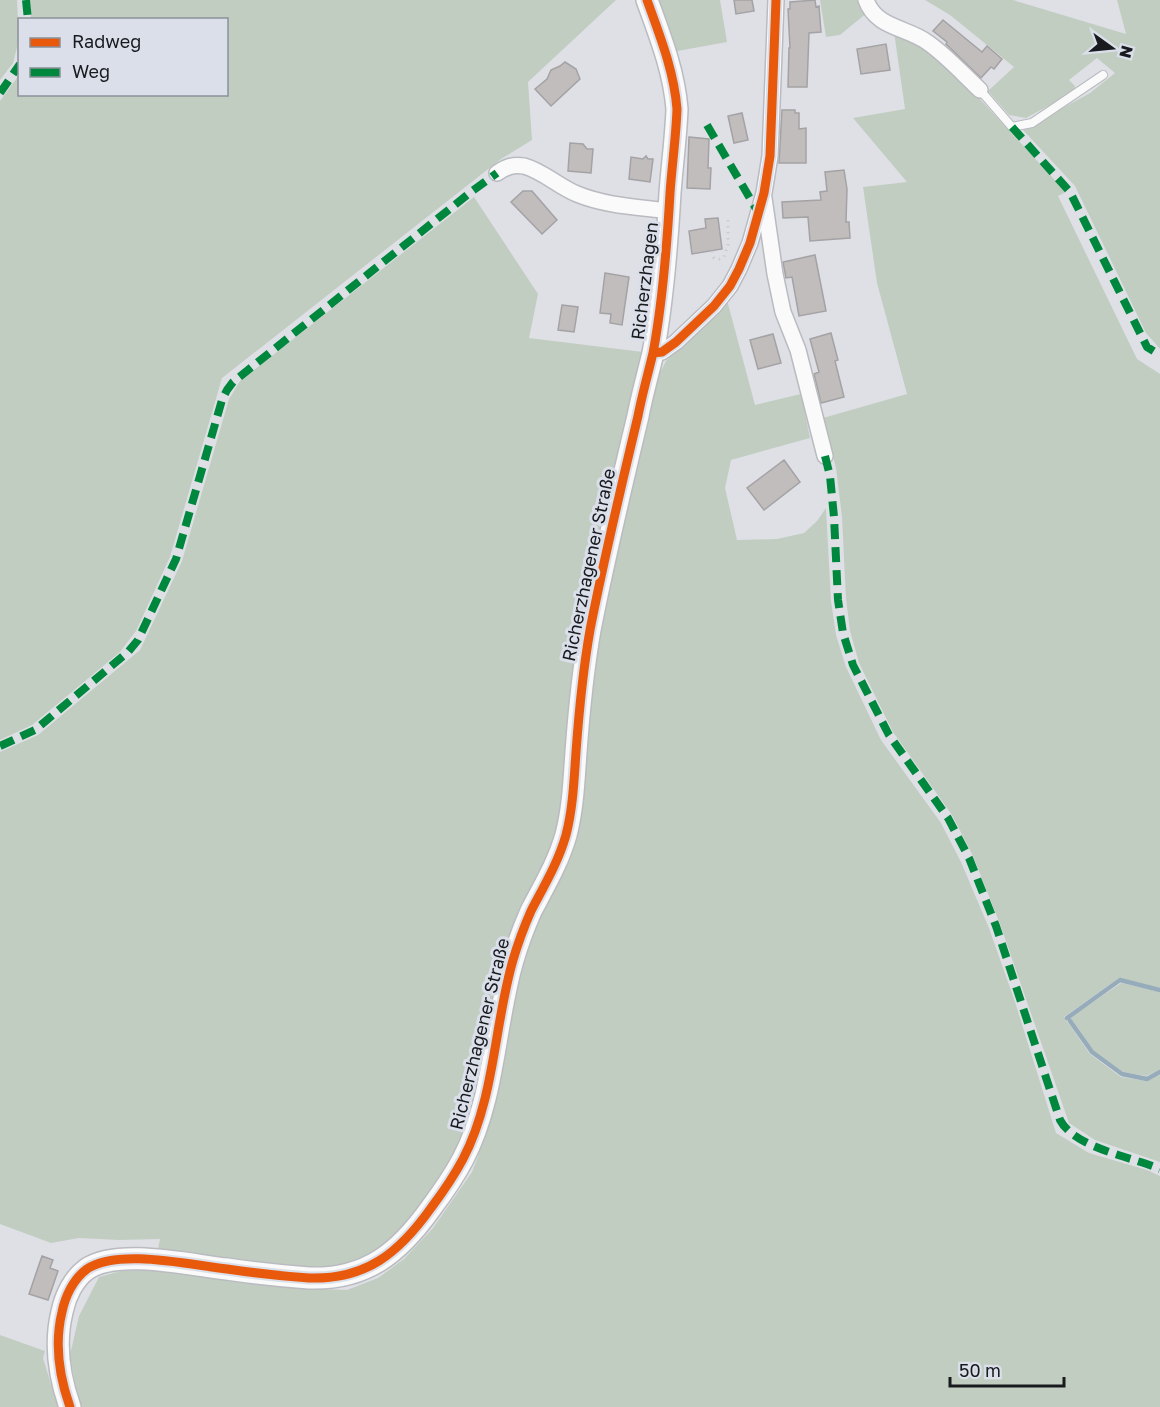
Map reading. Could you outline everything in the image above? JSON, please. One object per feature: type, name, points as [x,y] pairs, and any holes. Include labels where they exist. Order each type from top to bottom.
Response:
[{"type":"street","name":"Richerzhagen","points":[[647,0],[664,46],[676,95],[676,123],[664,271],[653,353],[662,351],[676,342],[714,306],[730,286],[750,243],[768,171],[777,0]]},
{"type":"street","points":[[866,0],[882,21],[926,40],[980,90]]},
{"type":"street","name":"Richerzhagen","points":[[497,173],[506,167],[525,166],[576,194],[596,201],[669,211]]},
{"type":"street","name":"Richerzhagen","points":[[764,192],[775,274],[783,312],[798,350],[825,456]]},
{"type":"street","name":"Richerzhagener Straße","points":[[70,1407],[59,1367],[58,1333],[67,1296],[76,1280],[86,1270],[109,1260],[138,1259],[309,1278],[333,1278],[353,1273],[381,1260],[409,1237],[440,1196],[461,1162],[474,1136],[486,1093],[514,957],[527,920],[556,864],[568,825],[586,652],[653,353]]},
{"type":"lane","points":[[980,90],[1012,127],[1032,123],[1102,75]]},
{"type":"path","points":[[712,251],[714,258],[724,257],[728,244],[728,220]]},
{"type":"shaded area","points":[[0,0],[17,0],[18,44],[13,63],[0,80]]},
{"type":"shaded area","points":[[30,0],[616,0],[528,82],[532,140],[501,159],[222,378],[170,557],[136,631],[120,652],[32,725],[0,740],[0,101],[18,76],[18,96],[228,96],[228,18],[31,18]]},
{"type":"shaded area","points":[[657,0],[720,0],[727,42],[672,52]]},
{"type":"shaded area","points":[[820,0],[860,0],[868,12],[840,35],[826,37]]},
{"type":"shaded area","points":[[925,0],[1013,0],[1126,34],[1117,0],[1160,0],[1160,349],[1146,333],[1075,186],[1023,130],[1090,93],[1115,73],[1097,58],[1069,80],[1075,86],[1074,92],[1026,118],[1009,115],[988,91],[1014,67],[950,15]]},
{"type":"shaded area","points":[[894,32],[936,54],[1066,192],[1058,196],[1137,359],[1160,374],[1160,988],[1119,978],[1064,1017],[1090,1054],[1121,1077],[1147,1081],[1160,1075],[1160,1162],[1095,1140],[1069,1123],[1000,924],[973,856],[952,815],[893,732],[859,663],[850,631],[836,468],[823,418],[907,394],[877,283],[863,187],[907,182],[853,118],[905,109]]},
{"type":"shaded area","points":[[474,197],[538,294],[529,338],[643,352],[567,796],[481,1092],[448,1174],[384,1251],[332,1271],[157,1254],[160,1239],[79,1238],[51,1243],[0,1224],[0,752],[38,735],[140,650],[182,561],[229,399],[240,381]]},
{"type":"shaded area","points":[[727,300],[755,405],[801,394],[810,438],[731,460],[725,488],[737,540],[777,539],[804,533],[817,521],[826,508],[831,601],[836,635],[846,667],[881,740],[941,823],[961,862],[989,928],[1015,1002],[1056,1133],[1089,1153],[1160,1176],[1160,1407],[81,1407],[70,1355],[79,1316],[99,1277],[121,1271],[153,1270],[293,1288],[347,1290],[378,1278],[404,1259],[433,1228],[472,1172],[497,1096],[515,992],[527,948],[577,835],[593,669],[654,384],[666,361]]},
{"type":"shaded area","points":[[1121,983],[1160,992],[1160,1070],[1146,1076],[1123,1072],[1093,1051],[1070,1018]]},
{"type":"shaded area","points":[[0,1335],[45,1351],[43,1358],[58,1407],[0,1407]]},
{"type":"building","points":[[734,0],[752,0],[754,11],[736,14]]},
{"type":"building","points":[[815,0],[816,7],[819,6],[821,32],[809,33],[807,87],[788,87],[790,48],[788,9],[790,9],[790,2]]},
{"type":"building","points":[[943,20],[982,52],[987,46],[1002,59],[994,69],[991,67],[981,78],[946,44],[947,42],[933,31]]},
{"type":"building","points":[[886,44],[890,70],[861,74],[857,49]]},
{"type":"building","points":[[565,62],[576,69],[580,79],[551,106],[535,89],[547,79],[551,70]]},
{"type":"building","points":[[782,110],[795,110],[795,113],[799,113],[799,129],[806,128],[806,163],[779,163]]},
{"type":"building","points":[[742,113],[748,140],[734,143],[728,116]]},
{"type":"building","points":[[689,137],[709,139],[710,189],[687,188]]},
{"type":"building","points":[[570,143],[583,144],[587,149],[593,149],[591,173],[568,171]]},
{"type":"building","points":[[646,156],[648,159],[653,159],[650,182],[629,179],[631,157],[643,159]]},
{"type":"building","points":[[844,170],[847,189],[846,222],[849,222],[850,238],[810,241],[808,217],[783,218],[782,202],[821,200],[820,192],[827,191],[825,172]]},
{"type":"building","points":[[523,191],[532,191],[557,220],[542,234],[511,202]]},
{"type":"building","points":[[718,218],[722,249],[692,254],[689,231],[706,228],[705,219]]},
{"type":"building","points":[[815,255],[826,311],[799,316],[792,277],[786,278],[783,262]]},
{"type":"building","points":[[605,273],[629,277],[622,325],[610,323],[611,314],[600,313]]},
{"type":"building","points":[[562,305],[578,307],[574,332],[558,330]]},
{"type":"building","points":[[831,333],[844,397],[821,403],[814,374],[819,372],[810,339]]},
{"type":"building","points":[[773,334],[781,363],[758,369],[750,340]]},
{"type":"building","points":[[784,460],[800,482],[764,510],[747,488]]},
{"type":"building","points":[[42,1256],[53,1260],[50,1268],[58,1271],[48,1300],[29,1294]]},
{"type":"waterway","points":[[1067,1018],[1120,980],[1160,990]]},
{"type":"waterway","points":[[1070,1021],[1092,1052],[1122,1074],[1147,1079],[1160,1072]]},
{"type":"marked path","points":[[26,0],[28,18]]},
{"type":"marked path","points":[[0,93],[18,67]]},
{"type":"marked path","points":[[707,125],[758,212]]},
{"type":"marked path","points":[[1012,127],[1070,192],[1147,347],[1160,355]]},
{"type":"marked path","points":[[0,746],[35,730],[128,652],[138,640],[176,559],[222,400],[233,382],[497,173]]},
{"type":"marked path","points":[[825,456],[830,476],[834,517],[838,600],[843,633],[853,665],[889,735],[948,818],[969,858],[996,926],[1060,1120],[1067,1130],[1091,1145],[1160,1169]]},
{"type":"cycle path","points":[[70,1407],[63,1384],[58,1336],[63,1306],[70,1289],[87,1269],[100,1263],[135,1259],[309,1278],[348,1274],[364,1269],[393,1250],[419,1224],[452,1178],[474,1136],[488,1086],[515,954],[531,911],[559,855],[566,835],[573,794],[577,737],[590,630],[653,353],[664,273],[677,109],[670,67],[647,0]]},
{"type":"cycle path","points":[[653,353],[662,352],[676,342],[714,306],[730,286],[750,243],[764,193],[770,156],[776,0]]}]
